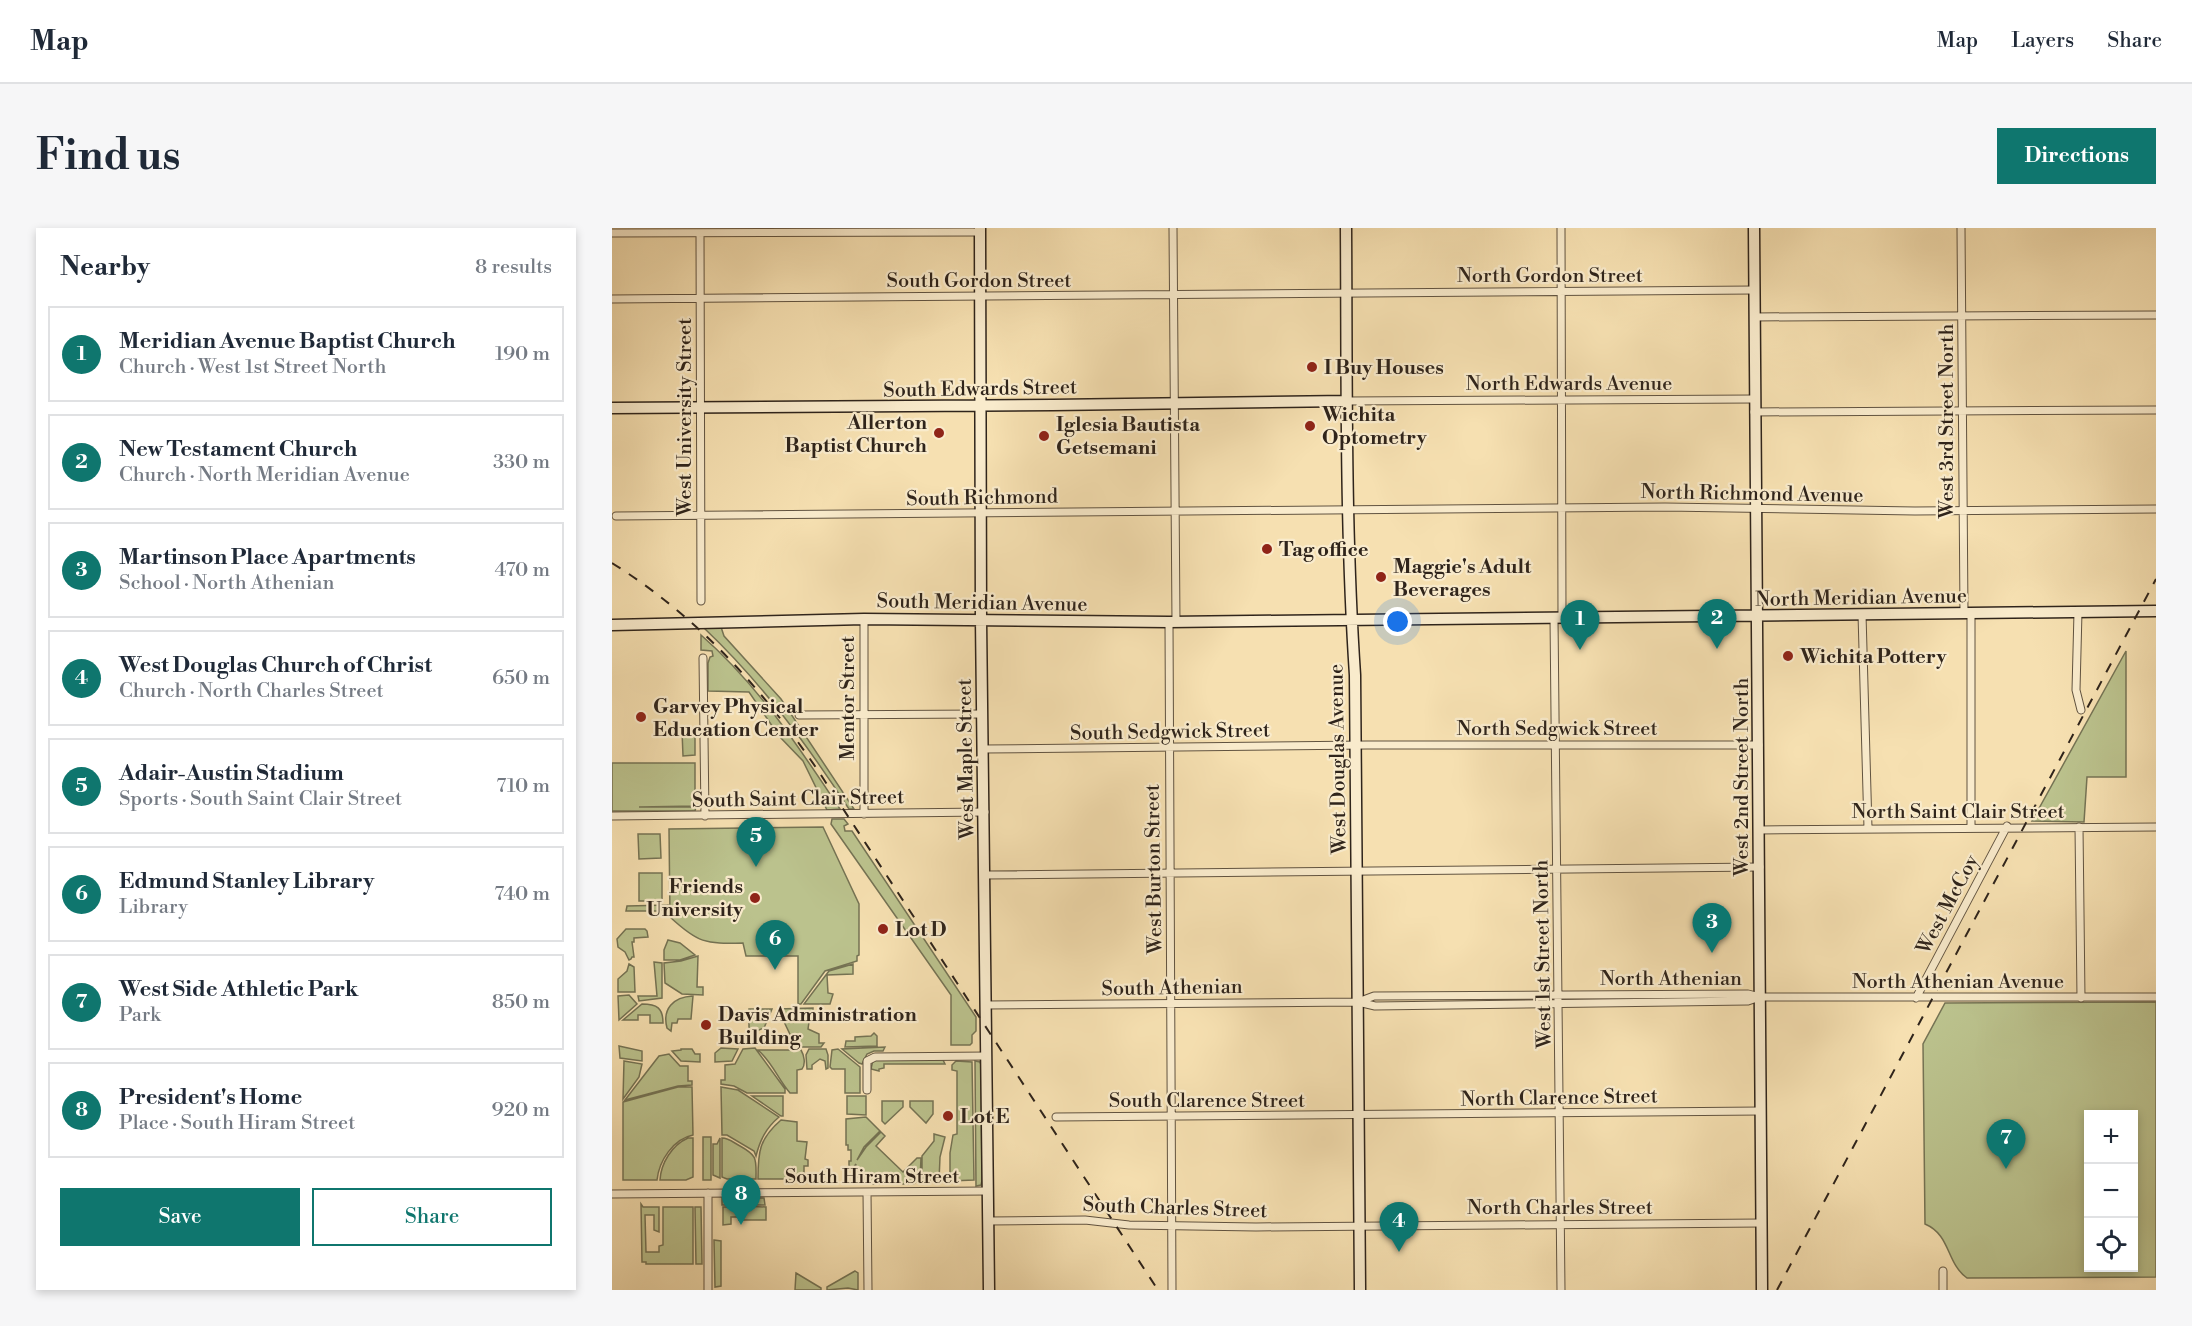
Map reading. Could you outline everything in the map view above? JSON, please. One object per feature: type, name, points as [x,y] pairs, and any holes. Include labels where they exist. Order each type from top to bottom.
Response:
[{"type":"street","name":"West Burton Street","points":[[1172,1290],[1168,747],[1175,512],[1173,228]]},
{"type":"street","name":"West Douglas Avenue","points":[[1346,228],[1348,509],[1356,746],[1360,1290]]},
{"type":"street","name":"West 1st Street North","points":[[1561,228],[1563,509],[1556,744],[1561,1290]]},
{"type":"street","name":"West 2nd Street North","points":[[1754,228],[1762,1290]]},
{"type":"street","name":"West 3rd Street North","points":[[1961,228],[1963,511],[1971,826]]},
{"type":"street","points":[[612,233],[980,230]]},
{"type":"street","name":"West Maple Street","points":[[980,230],[981,620],[989,1290]]},
{"type":"street","name":"West University Street","points":[[700,233],[701,601]]},
{"type":"street","name":"North Gordon Street","points":[[1347,293],[1754,290]]},
{"type":"street","name":"South Gordon Street","points":[[612,299],[1347,293]]},
{"type":"street","points":[[1754,317],[2156,315]]},
{"type":"street","name":"North Edwards Avenue","points":[[1347,401],[1754,399]]},
{"type":"street","name":"South Edwards Street","points":[[612,408],[1347,401]]},
{"type":"street","points":[[1754,412],[2156,410]]},
{"type":"street","name":"North Richmond Avenue","points":[[1348,509],[1963,511],[2156,509]]},
{"type":"street","name":"South Richmond","points":[[616,516],[1348,509]]},
{"type":"street","name":"North Meridian Avenue","points":[[1352,619],[2156,610]]},
{"type":"street","points":[[2078,612],[2076,690],[2081,710]]},
{"type":"street","points":[[1862,614],[1868,828]]},
{"type":"street","name":"South Meridian Avenue","points":[[612,625],[864,618],[1172,622],[1352,619]]},
{"type":"street","name":"Mentor Street","points":[[864,618],[864,814]]},
{"type":"street","points":[[703,658],[705,816]]},
{"type":"street","points":[[799,715],[983,714]]},
{"type":"street","name":"North Sedgwick Street","points":[[1356,746],[1759,745]]},
{"type":"street","name":"South Sedgwick Street","points":[[984,749],[1356,746]]},
{"type":"street","name":"South Saint Clair Street","points":[[612,816],[985,812]]},
{"type":"street","name":"North Saint Clair Street","points":[[1759,830],[1971,826],[2156,827]]},
{"type":"street","name":"West McCoy","points":[[1916,998],[2007,826]]},
{"type":"street","points":[[2079,826],[2081,998]]},
{"type":"street","points":[[985,875],[1760,867]]},
{"type":"street","name":"North Athenian","points":[[1358,1002],[1374,996],[1748,994],[1760,997]]},
{"type":"street","name":"North Athenian Avenue","points":[[1760,997],[2156,997]]},
{"type":"street","name":"North Athenian","points":[[1358,1002],[1375,1006],[1748,1001],[1760,997]]},
{"type":"street","name":"South Athenian","points":[[987,1005],[1358,1002]]},
{"type":"street","points":[[867,1090],[867,1061],[875,1057],[987,1056]]},
{"type":"street","name":"North Clarence Street","points":[[1359,1116],[1761,1111]]},
{"type":"street","name":"South Clarence Street","points":[[1056,1117],[1359,1116]]},
{"type":"street","name":"South Hiram Street","points":[[612,1194],[988,1191]]},
{"type":"street","points":[[867,1192],[868,1290]]},
{"type":"street","points":[[708,1193],[708,1290]]},
{"type":"street","name":"South Charles Street","points":[[989,1221],[1085,1220],[1129,1225],[1172,1226],[1359,1225]]},
{"type":"street","name":"North Charles Street","points":[[1359,1225],[1761,1223]]},
{"type":"street","points":[[1943,1271],[1943,1290]]},
{"type":"green space","points":[[721,627],[724,636],[781,699],[854,809],[849,809],[816,760],[764,692],[704,628]]},
{"type":"green space","points":[[701,635],[722,654],[759,696],[793,740],[840,809],[827,810],[803,761],[779,736],[749,692],[708,691],[708,663],[710,657],[713,656],[712,651],[701,650]]},
{"type":"green space","points":[[2126,651],[2126,777],[2087,777],[2084,822],[2032,821]]},
{"type":"green space","points":[[682,731],[695,731],[695,755],[683,756]]},
{"type":"green space","points":[[612,763],[695,763],[695,806],[639,807],[696,807],[695,811],[612,811]]},
{"type":"green space","points":[[832,819],[844,819],[848,824],[844,826],[845,831],[852,831],[976,1017],[976,1031],[972,1035],[970,1045],[951,1045],[951,995],[831,824]]},
{"type":"green space","points":[[823,827],[859,904],[859,955],[857,961],[825,971],[801,1004],[798,1004],[798,956],[746,956],[743,943],[703,940],[695,937],[670,917],[669,829]]},
{"type":"green space","points":[[638,834],[660,834],[661,858],[639,859]]},
{"type":"green space","points":[[639,873],[662,873],[662,901],[639,901]]},
{"type":"green space","points":[[668,905],[660,911],[626,911],[627,906]]},
{"type":"green space","points":[[626,929],[645,929],[648,937],[634,938],[632,942],[634,957],[629,960],[625,952],[618,947],[617,939]]},
{"type":"green space","points":[[668,940],[680,943],[695,955],[680,960],[664,960],[664,950]]},
{"type":"green space","points":[[698,956],[697,987],[703,987],[703,995],[682,994],[665,983],[664,963]]},
{"type":"green space","points":[[654,962],[662,963],[662,998],[639,1001],[638,996],[657,996]]},
{"type":"green space","points":[[629,964],[634,967],[635,992],[618,992],[618,979],[627,971]]},
{"type":"green space","points":[[853,964],[853,974],[827,975],[828,993],[833,994],[830,1004],[804,1004],[829,971]]},
{"type":"green space","points":[[629,995],[637,1004],[619,1020],[618,996]]},
{"type":"green space","points":[[693,996],[691,1019],[678,1019],[677,1023],[672,1023],[671,1031],[667,1028],[666,1015],[671,1005],[680,999]]},
{"type":"green space","points":[[2156,1002],[2156,1277],[1967,1278],[1960,1272],[1940,1235],[1925,1224],[1923,1044],[1945,1003]]},
{"type":"green space","points":[[642,1004],[658,1008],[662,1014],[663,1023],[650,1023],[650,1015],[638,1015],[638,1020],[623,1020]]},
{"type":"green space","points":[[813,1008],[815,1020],[809,1022],[808,1029],[819,1034],[819,1043],[824,1043],[821,1047],[796,1047],[778,1009]]},
{"type":"green space","points":[[749,1009],[772,1009],[764,1028],[749,1034]]},
{"type":"green space","points":[[874,1033],[877,1036],[877,1046],[845,1047],[846,1041],[855,1041],[855,1037],[871,1036]]},
{"type":"green space","points":[[619,1046],[642,1051],[642,1061],[620,1058]]},
{"type":"green space","points":[[885,1047],[883,1051],[867,1054],[862,1064],[842,1049]]},
{"type":"green space","points":[[721,1048],[738,1049],[732,1061],[715,1062],[715,1053]]},
{"type":"green space","points":[[755,1048],[785,1089],[785,1093],[747,1093],[734,1086],[721,1084],[721,1080],[725,1080],[725,1065],[735,1064],[743,1049]]},
{"type":"green space","points":[[692,1049],[695,1054],[700,1054],[700,1062],[681,1061],[672,1051]]},
{"type":"green space","points":[[809,1049],[826,1049],[828,1068],[826,1069],[825,1061],[820,1059],[812,1065],[812,1069],[807,1069],[806,1055]]},
{"type":"green space","points":[[838,1049],[860,1067],[860,1093],[845,1093],[845,1069],[830,1067],[832,1050]]},
{"type":"green space","points":[[758,1050],[801,1050],[804,1062],[802,1069],[797,1070],[797,1093],[790,1093]]},
{"type":"green space","points":[[669,1054],[680,1066],[688,1066],[688,1081],[692,1081],[692,1085],[678,1086],[625,1100],[659,1056]]},
{"type":"green space","points":[[873,1060],[943,1060],[945,1064],[884,1064],[884,1068],[879,1071],[871,1069]]},
{"type":"green space","points":[[624,1061],[642,1064],[639,1077],[623,1099]]},
{"type":"green space","points":[[956,1061],[972,1062],[974,1180],[950,1181],[950,1153],[953,1135],[957,1134],[957,1071],[952,1070],[952,1065]]},
{"type":"green space","points":[[975,1061],[980,1062],[981,1065],[982,1181],[981,1185],[976,1186]]},
{"type":"green space","points":[[678,1087],[692,1087],[693,1135],[679,1141],[668,1152],[657,1180],[623,1180],[623,1102]]},
{"type":"green space","points":[[721,1087],[738,1090],[779,1117],[764,1135],[756,1156],[754,1151],[727,1135],[722,1135]]},
{"type":"green space","points":[[752,1096],[783,1096],[783,1116],[781,1116]]},
{"type":"green space","points":[[847,1096],[866,1096],[866,1115],[847,1114]]},
{"type":"green space","points":[[882,1101],[903,1101],[903,1107],[885,1124],[882,1121]]},
{"type":"green space","points":[[910,1101],[933,1101],[933,1114],[926,1123],[910,1107]]},
{"type":"green space","points":[[866,1117],[880,1131],[864,1147],[857,1160],[881,1132],[885,1136],[876,1146],[903,1172],[917,1158],[921,1158],[920,1180],[913,1184],[866,1184],[862,1178],[853,1176],[856,1164],[853,1168],[849,1166],[851,1150],[848,1150],[848,1145],[846,1145],[846,1119]]},
{"type":"green space","points":[[781,1120],[797,1122],[797,1141],[807,1142],[805,1159],[808,1160],[808,1166],[804,1166],[804,1179],[758,1179],[761,1146],[768,1133]]},
{"type":"green space","points":[[934,1134],[945,1137],[940,1157],[939,1181],[922,1180],[922,1156],[934,1141]]},
{"type":"green space","points":[[703,1137],[711,1137],[711,1180],[703,1180]]},
{"type":"green space","points":[[688,1138],[693,1138],[693,1177],[686,1180],[660,1180],[668,1155]]},
{"type":"green space","points":[[720,1138],[720,1178],[713,1175],[713,1144],[717,1144]]},
{"type":"green space","points":[[722,1138],[746,1149],[753,1156],[756,1162],[756,1179],[722,1177]]},
{"type":"green space","points":[[722,1198],[764,1198],[765,1205],[722,1205]]},
{"type":"green space","points":[[641,1204],[643,1207],[659,1207],[659,1232],[654,1230],[654,1215],[645,1215],[646,1252],[659,1252],[659,1246],[663,1245],[663,1207],[693,1207],[693,1264],[646,1264],[642,1262]]},
{"type":"green space","points":[[741,1206],[766,1207],[766,1220],[739,1220]]},
{"type":"green space","points":[[695,1207],[701,1207],[702,1264],[696,1264]]},
{"type":"green space","points":[[723,1207],[739,1207],[738,1217],[731,1217],[731,1224],[723,1225]]},
{"type":"green space","points":[[714,1240],[721,1241],[721,1286],[715,1287]]},
{"type":"green space","points":[[855,1271],[858,1273],[858,1290],[848,1288],[827,1290],[827,1287]]},
{"type":"green space","points":[[796,1273],[821,1288],[821,1290],[795,1290]]},
{"type":"railway","points":[[612,563],[672,606],[700,630],[773,709],[817,769],[1158,1290]]},
{"type":"railway","points":[[1777,1290],[2156,579]]},
{"type":"place","name":"I Buy Houses","points":[[1312,367]]},
{"type":"place","name":"Wichita Optometry","points":[[1310,426]]},
{"type":"place","name":"Allerton Baptist Church","points":[[939,433]]},
{"type":"place","name":"Iglesia Bautista Getsemani","points":[[1044,436]]},
{"type":"place","name":"Tag office","points":[[1267,549]]},
{"type":"place","name":"Maggie's Adult Beverages","points":[[1381,577]]},
{"type":"place","name":"New Testament Church","points":[[1717,649]]},
{"type":"place","name":"Meridian Avenue Baptist Church","points":[[1580,650]]},
{"type":"place","name":"Wichita Pottery","points":[[1788,656]]},
{"type":"place","name":"Garvey Physical Education Center","points":[[641,717]]},
{"type":"place","name":"Adair-Austin Stadium","points":[[756,867]]},
{"type":"place","name":"Friends University","points":[[755,898]]},
{"type":"place","name":"Lot D","points":[[883,929]]},
{"type":"place","name":"Martinson Place Apartments","points":[[1712,953]]},
{"type":"place","name":"Edmund Stanley Library","points":[[775,970]]},
{"type":"place","name":"Davis Administration Building","points":[[706,1025]]},
{"type":"place","name":"Lot E","points":[[948,1116]]},
{"type":"place","name":"West Side Athletic Park","points":[[2006,1169]]},
{"type":"place","name":"President's Home","points":[[741,1225]]},
{"type":"place","name":"West Douglas Church of Christ","points":[[1399,1252]]}]
